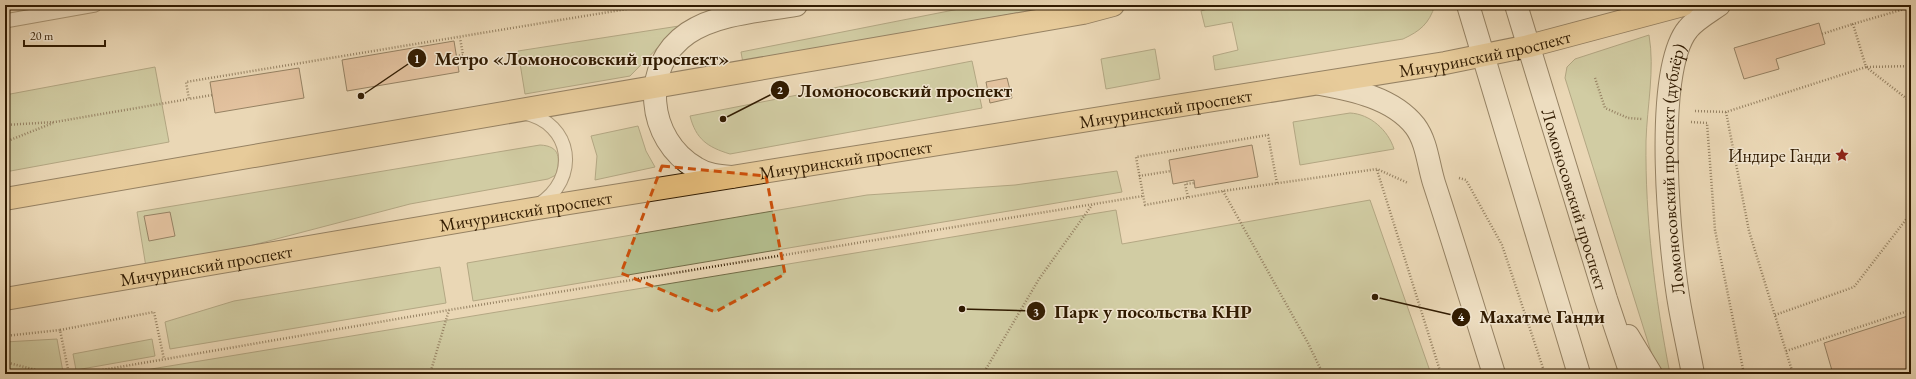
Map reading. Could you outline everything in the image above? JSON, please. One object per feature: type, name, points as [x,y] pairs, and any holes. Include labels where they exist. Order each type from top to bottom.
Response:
[{"type":"main road","points":[[734,177],[713,175],[696,169],[682,158],[670,145],[661,130],[656,112],[655,88],[657,77],[664,60],[674,46],[702,25],[731,17],[796,5]]},
{"type":"main road","points":[[5,199],[655,88],[1083,13],[1113,5]]},
{"type":"main road","points":[[1468,5],[1579,374]]},
{"type":"main road","name":"Ломоносовский проспект","points":[[1516,5],[1606,299],[1631,374]]},
{"type":"main road","name":"Мичуринский проспект","points":[[5,299],[532,209],[1319,84],[1484,56],[1529,46],[1683,5]]},
{"type":"main road","name":"Ломоносовский проспект (дублёр)","points":[[1693,374],[1680,307],[1670,229],[1667,142],[1669,91],[1676,52],[1688,29],[1719,5]]},
{"type":"main road","points":[[1319,84],[1351,90],[1382,101],[1403,114],[1416,127],[1424,143],[1433,179],[1494,374]]},
{"type":"main road","points":[[1606,299],[1651,374]]},
{"type":"lane","points":[[5,21],[94,5]]},
{"type":"lane","points":[[515,111],[536,116],[548,123],[558,134],[564,146],[566,160],[565,174],[559,187],[550,198],[532,209]]},
{"type":"path","points":[[189,99],[186,82],[460,38],[651,5]]},
{"type":"path","points":[[1822,34],[1911,7]]},
{"type":"path","points":[[1853,24],[1866,67],[1911,102]]},
{"type":"path","points":[[456,56],[463,55],[460,38]]},
{"type":"path","points":[[1695,111],[1726,112],[1866,67],[1911,66]]},
{"type":"path","points":[[5,125],[55,122],[212,95]]},
{"type":"path","points":[[1726,112],[1749,231],[1793,374]]},
{"type":"path","points":[[5,142],[55,122]]},
{"type":"path","points":[[1277,183],[1268,135],[1136,157],[1144,205],[1222,191],[1377,169],[1410,185]]},
{"type":"path","points":[[1377,169],[1441,374]]},
{"type":"path","points":[[1139,176],[1171,171]]},
{"type":"path","points":[[1453,177],[1466,180],[1502,245],[1545,374]]},
{"type":"path","points":[[1188,197],[1185,184],[1194,182]]},
{"type":"path","points":[[1222,191],[1308,343],[1323,374]]},
{"type":"path","points":[[79,374],[449,310],[1143,196]]},
{"type":"path","points":[[983,374],[1039,279],[1092,204]]},
{"type":"path","points":[[1775,315],[1854,287],[1911,213]]},
{"type":"path","points":[[430,374],[449,310]]},
{"type":"path","points":[[1786,351],[1911,310]]},
{"type":"path","points":[[5,336],[60,330],[154,312],[164,359]]},
{"type":"path","points":[[60,330],[69,374]]},
{"type":"path","points":[[5,362],[52,374]]},
{"type":"highlighted area","points":[[662,166],[766,176],[785,274],[715,312],[621,273]]},
{"type":"green space","points":[[979,5],[1060,5],[743,63],[741,52]]},
{"type":"green space","points":[[1221,5],[1435,5],[1427,22],[1419,30],[1403,39],[1215,70],[1213,56],[1238,50],[1232,22],[1205,27],[1201,11]]},
{"type":"green space","points":[[679,26],[630,76],[525,94],[518,51]]},
{"type":"green space","points":[[1649,35],[1651,61],[1646,141],[1647,199],[1652,258],[1670,374],[1658,374],[1565,78],[1567,67],[1575,59]]},
{"type":"green space","points":[[1155,49],[1160,79],[1106,89],[1101,59]]},
{"type":"green space","points":[[972,61],[982,108],[730,154],[709,145],[704,141],[699,136],[692,124],[690,116]]},
{"type":"green space","points":[[155,67],[169,142],[5,172],[5,95]]},
{"type":"green space","points":[[1350,113],[1364,116],[1377,124],[1383,130],[1394,149],[1300,165],[1293,122]]},
{"type":"green space","points":[[638,126],[646,151],[655,167],[595,180],[597,156],[591,136]]},
{"type":"green space","points":[[540,145],[552,148],[557,154],[558,164],[556,175],[548,179],[410,204],[238,249],[146,267],[137,212]]},
{"type":"green space","points":[[1117,171],[1122,192],[473,301],[467,263],[867,195],[1015,185]]},
{"type":"green space","points":[[1370,200],[1431,374],[121,374],[1116,210],[1122,244]]},
{"type":"green space","points":[[440,267],[446,303],[170,349],[165,322],[234,301]]},
{"type":"green space","points":[[57,339],[63,372],[49,374],[5,374],[5,342]]},
{"type":"green space","points":[[152,339],[155,356],[76,370],[73,354]]},
{"type":"building","points":[[1819,23],[1825,44],[1776,59],[1779,69],[1744,79],[1734,48]]},
{"type":"building","points":[[454,41],[459,72],[347,91],[342,60]]},
{"type":"building","points":[[299,68],[304,98],[215,113],[210,82]]},
{"type":"building","points":[[1007,78],[1012,98],[990,103],[986,82]]},
{"type":"building","points":[[1252,145],[1258,177],[1195,188],[1194,180],[1173,184],[1169,160]]},
{"type":"building","points":[[170,212],[175,236],[149,241],[144,216]]},
{"type":"building","points":[[1911,315],[1911,374],[1833,374],[1824,343]]},
{"type":"place","name":"Метро «Ломоносовский проспект»","points":[[361,96]]},
{"type":"place","name":"Ломоносовский проспект","points":[[723,119]]},
{"type":"place","name":"Индире Ганди","points":[[1842,155]]},
{"type":"place","name":"Махатме Ганди","points":[[1375,297]]},
{"type":"place","name":"Парк у посольства КНР","points":[[962,309]]}]
